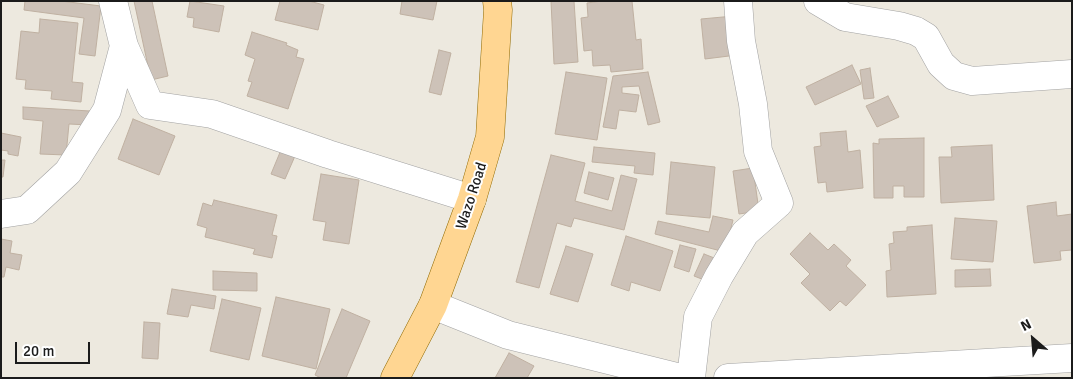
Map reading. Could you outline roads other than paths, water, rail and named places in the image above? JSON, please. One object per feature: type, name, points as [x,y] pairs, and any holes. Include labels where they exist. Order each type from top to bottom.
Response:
[{"type":"main road","name":"Wazo Road","points":[[395,378],[433,305],[472,199],[490,137],[497,1]]},
{"type":"street","points":[[433,305],[508,334],[682,378],[698,318],[719,276],[746,233],[778,203],[758,151],[753,104],[741,41],[738,1]]},
{"type":"street","points":[[818,1],[845,17],[916,32],[926,37],[941,64],[954,76],[972,82],[1072,74]]},
{"type":"street","points":[[107,2],[150,104],[212,114],[328,154],[472,199]]},
{"type":"street","points":[[1,214],[27,210],[68,172],[107,110],[124,46]]},
{"type":"street","points":[[728,378],[1072,358]]}]
